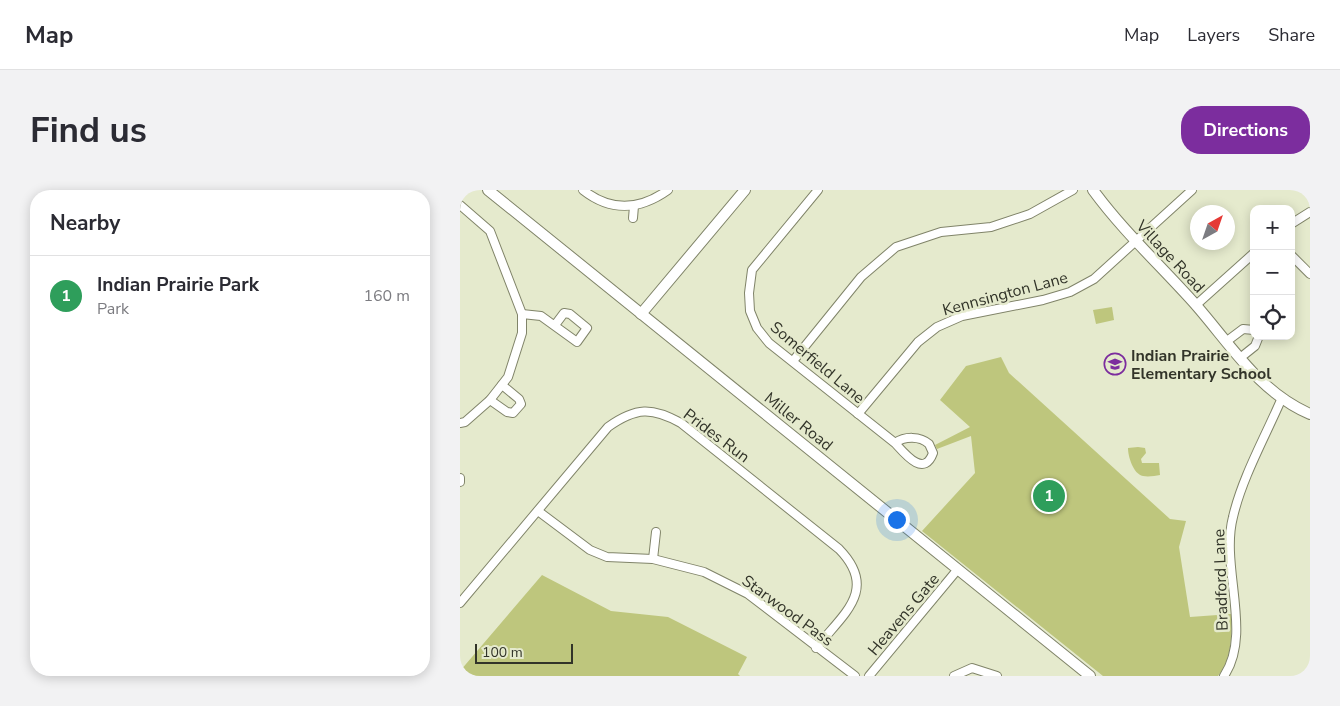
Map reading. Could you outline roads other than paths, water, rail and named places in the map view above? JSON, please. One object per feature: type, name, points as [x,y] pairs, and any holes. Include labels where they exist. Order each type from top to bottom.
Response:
[{"type":"street","name":"Miller Road","points":[[488,190],[1090,676]]},
{"type":"street","points":[[583,190],[592,198],[612,206],[634,206],[654,200],[668,190]]},
{"type":"street","points":[[641,314],[745,190]]},
{"type":"street","name":"Somerfield Lane","points":[[818,190],[752,270],[749,293],[750,311],[757,328],[769,343],[895,443],[912,462],[920,465],[926,463],[933,453],[929,444],[917,437],[900,440],[895,443]]},
{"type":"street","points":[[793,361],[861,277],[896,247],[941,232],[991,227],[1030,214],[1073,190]]},
{"type":"street","name":"Village Road","points":[[1093,190],[1196,305],[1259,381],[1281,400],[1310,414]]},
{"type":"street","name":"Kennsington Lane","points":[[858,414],[918,342],[936,326],[962,316],[1043,300],[1070,292],[1094,279],[1192,190]]},
{"type":"street","points":[[460,205],[490,231],[522,314],[522,333],[508,377],[490,400],[465,422],[460,423]]},
{"type":"street","points":[[633,218],[634,206]]},
{"type":"street","points":[[1295,221],[1310,212]]},
{"type":"street","points":[[1196,305],[1250,256]]},
{"type":"street","points":[[1295,259],[1310,274]]},
{"type":"street","points":[[522,314],[541,316],[555,324]]},
{"type":"street","points":[[1227,341],[1243,329],[1250,330]]},
{"type":"street","points":[[1240,358],[1255,346],[1257,340]]},
{"type":"street","points":[[490,400],[507,412],[513,413],[521,404],[502,384]]},
{"type":"street","name":"Bradford Lane","points":[[1224,676],[1234,652],[1236,630],[1230,565],[1232,518],[1281,400]]},
{"type":"street","name":"Prides Run","points":[[460,603],[608,427],[623,417],[642,410],[666,415],[681,423],[839,549],[851,561],[858,577],[857,593],[849,607],[816,648]]},
{"type":"street","name":"Starwood Pass","points":[[538,511],[590,550],[607,557],[652,559],[704,572],[748,594],[855,676]]},
{"type":"street","points":[[652,559],[656,532]]},
{"type":"street","name":"Heavens Gate","points":[[869,676],[958,569]]},
{"type":"street","points":[[954,676],[972,668],[997,676]]},
{"type":"place","name":"Indian Prairie Elementary School","points":[[1115,364]]},
{"type":"place","name":"Indian Prairie Park","points":[[1049,496]]}]
